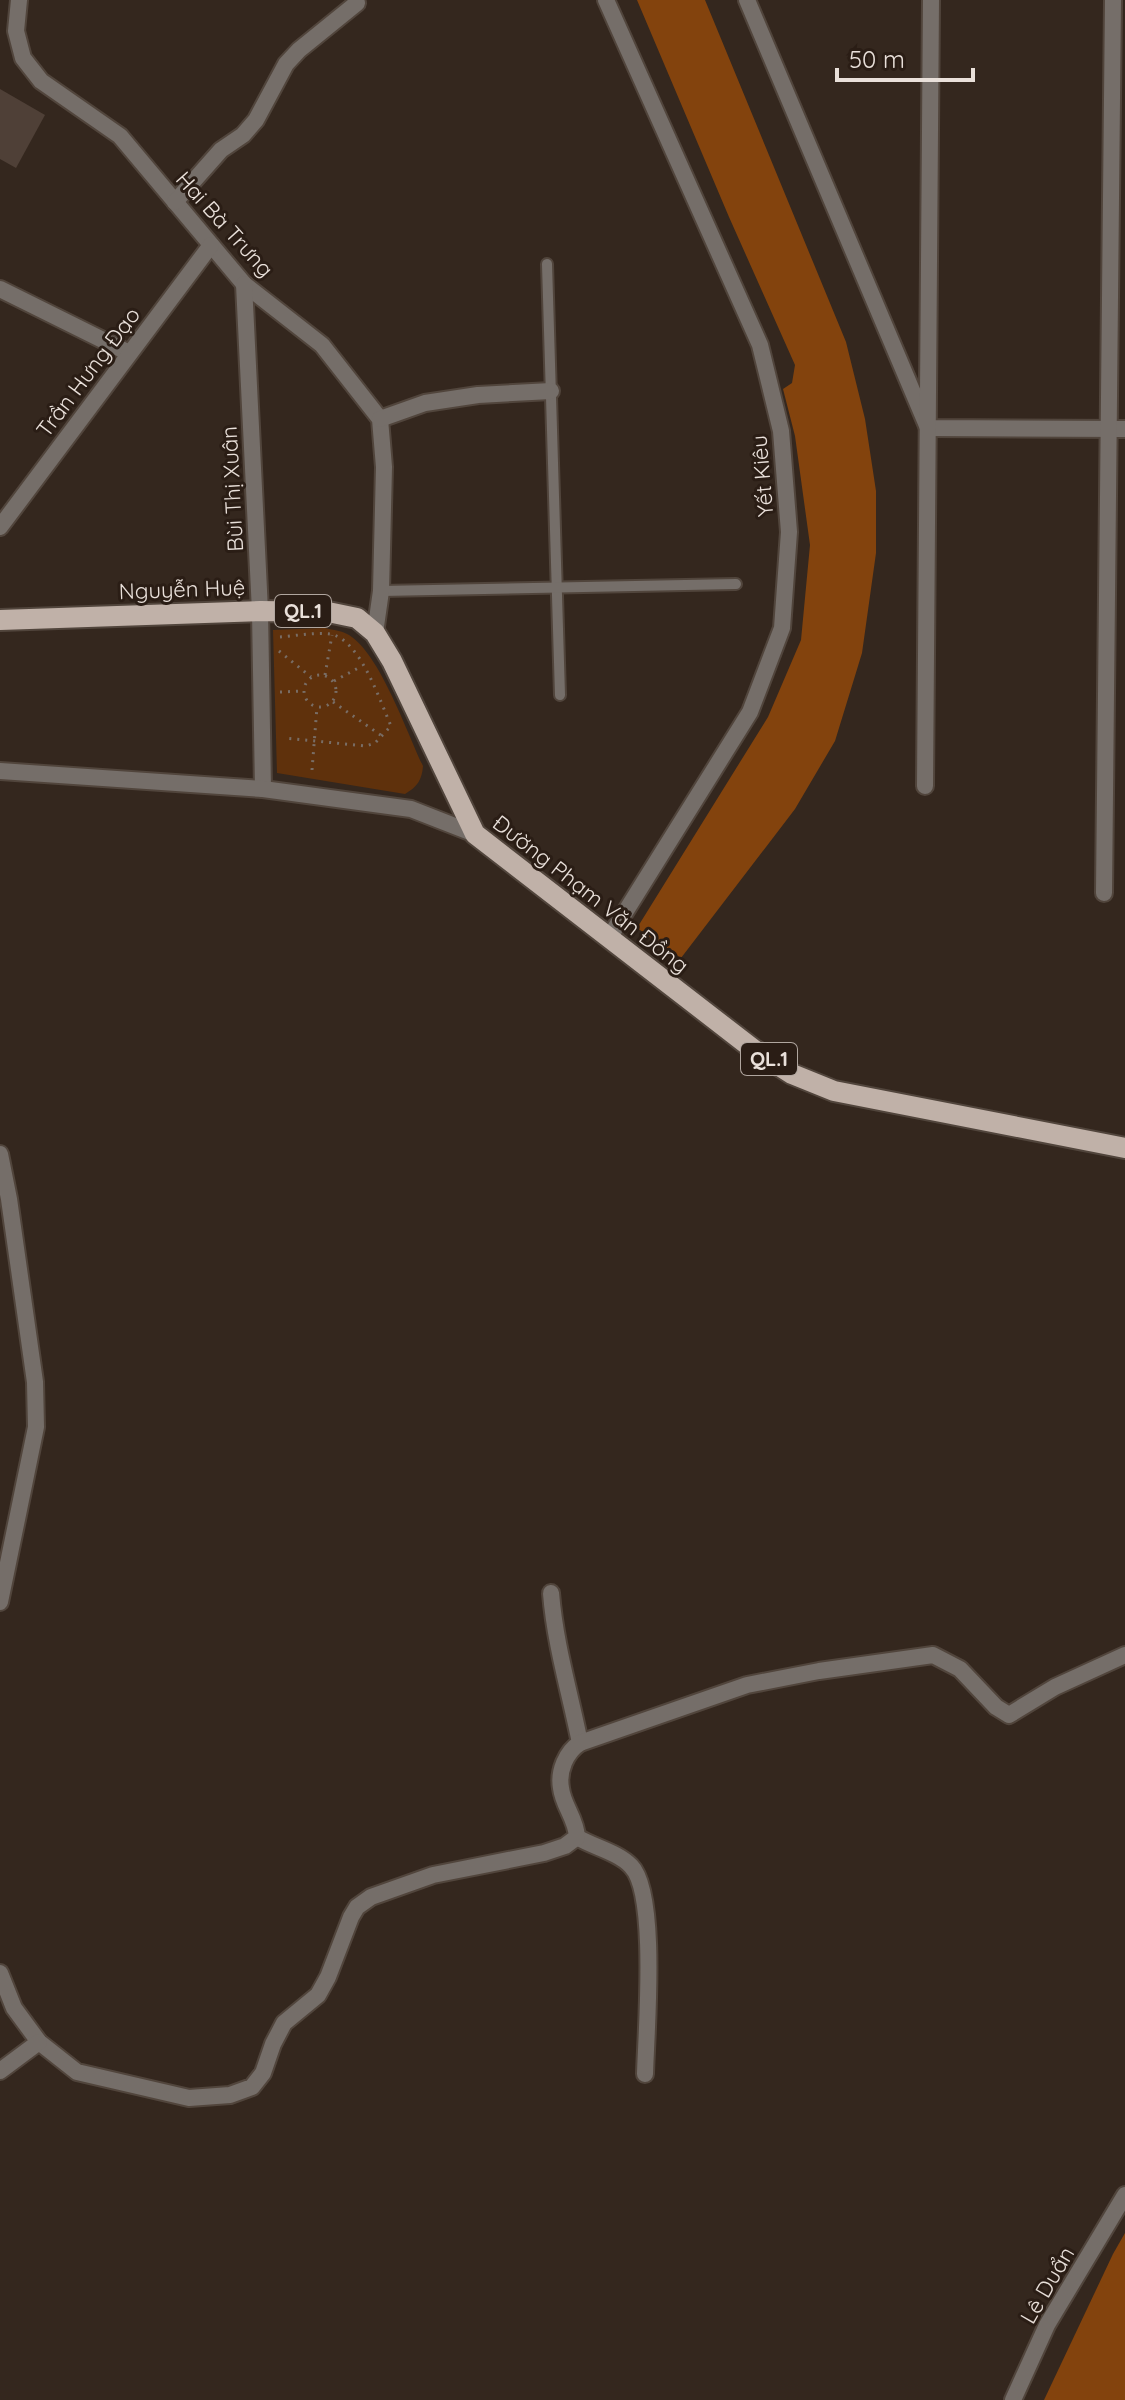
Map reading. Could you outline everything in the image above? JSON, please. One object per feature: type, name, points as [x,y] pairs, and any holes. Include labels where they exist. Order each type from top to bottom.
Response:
[{"type":"main road","name":"Nguyễn Huệ","points":[[0,620],[260,611],[328,612],[357,618],[375,633]]},
{"type":"main road","name":"QL.1","points":[[375,633],[392,661],[475,834]]},
{"type":"main road","name":"Đường Phạm Văn Đồng","points":[[475,834],[753,1049],[792,1074],[834,1091],[1125,1148]]},
{"type":"street","name":"Hai Bà Trưng","points":[[19,0],[16,31],[23,58],[41,81],[120,136],[244,284],[322,345],[380,419]]},
{"type":"street","name":"Yết Kiêu","points":[[606,0],[760,345],[781,431],[789,532],[782,628],[750,712],[609,938]]},
{"type":"street","points":[[747,0],[928,428]]},
{"type":"street","points":[[925,786],[931,0]]},
{"type":"street","points":[[1104,893],[1113,0]]},
{"type":"street","points":[[175,202],[221,150],[243,135],[256,120],[286,64],[357,3]]},
{"type":"street","name":"Trần Hưng Đạo","points":[[0,527],[211,245]]},
{"type":"street","name":"Bùi Thị Xuân","points":[[244,284],[260,611],[263,789]]},
{"type":"street","points":[[0,289],[129,353]]},
{"type":"street","points":[[375,633],[381,591],[384,467],[380,419],[425,403],[478,395],[551,391]]},
{"type":"street","points":[[928,428],[1125,429]]},
{"type":"street","name":"Đường Phạm Văn Đồng","points":[[0,771],[263,789],[411,809],[475,834]]},
{"type":"street","points":[[0,1154],[35,1382],[36,1427],[0,1602]]},
{"type":"street","points":[[551,1593],[556,1638],[580,1743]]},
{"type":"street","points":[[577,1837],[576,1825],[561,1789],[565,1760],[572,1749],[580,1743],[747,1685],[933,1655],[960,1669],[996,1707],[1009,1715],[1055,1687],[1125,1655]]},
{"type":"street","points":[[0,1973],[14,2008],[39,2042],[77,2072],[189,2098],[230,2095],[252,2087],[263,2073],[284,2023],[318,1995],[357,1907],[371,1897],[433,1875],[544,1853],[565,1846],[577,1837]]},
{"type":"street","points":[[577,1837],[630,1864],[639,1876],[648,1930],[645,2074]]},
{"type":"street","points":[[0,2071],[39,2042]]},
{"type":"street","name":"Lê Duẩn","points":[[1013,2400],[1047,2325],[1125,2195]]},
{"type":"lane","points":[[547,264],[560,695]]},
{"type":"lane","points":[[381,591],[736,584]]},
{"type":"path","points":[[325,675],[332,634]]},
{"type":"path","points":[[280,637],[332,634],[350,647],[364,665],[391,726],[383,737],[366,746],[284,738]]},
{"type":"path","points":[[279,651],[311,677],[325,675],[334,681],[337,692],[333,702],[317,707],[308,701],[304,691],[311,677]]},
{"type":"path","points":[[334,681],[364,665]]},
{"type":"path","points":[[280,692],[304,691]]},
{"type":"path","points":[[333,702],[383,737]]},
{"type":"path","points":[[312,770],[317,707]]},
{"type":"shaded area","points":[[637,0],[705,0],[846,342],[865,419],[876,491],[876,553],[862,653],[835,741],[795,809],[681,958],[637,928],[768,717],[801,640],[810,545],[795,436],[783,389],[792,383],[795,365]]},
{"type":"shaded area","points":[[325,628],[347,634],[360,645],[392,695],[423,766],[418,783],[405,794],[277,773],[273,630]]},
{"type":"shaded area","points":[[1125,2233],[1125,2400],[1044,2400],[1113,2254]]},
{"type":"building","points":[[0,89],[45,115],[16,168],[0,159]]}]
